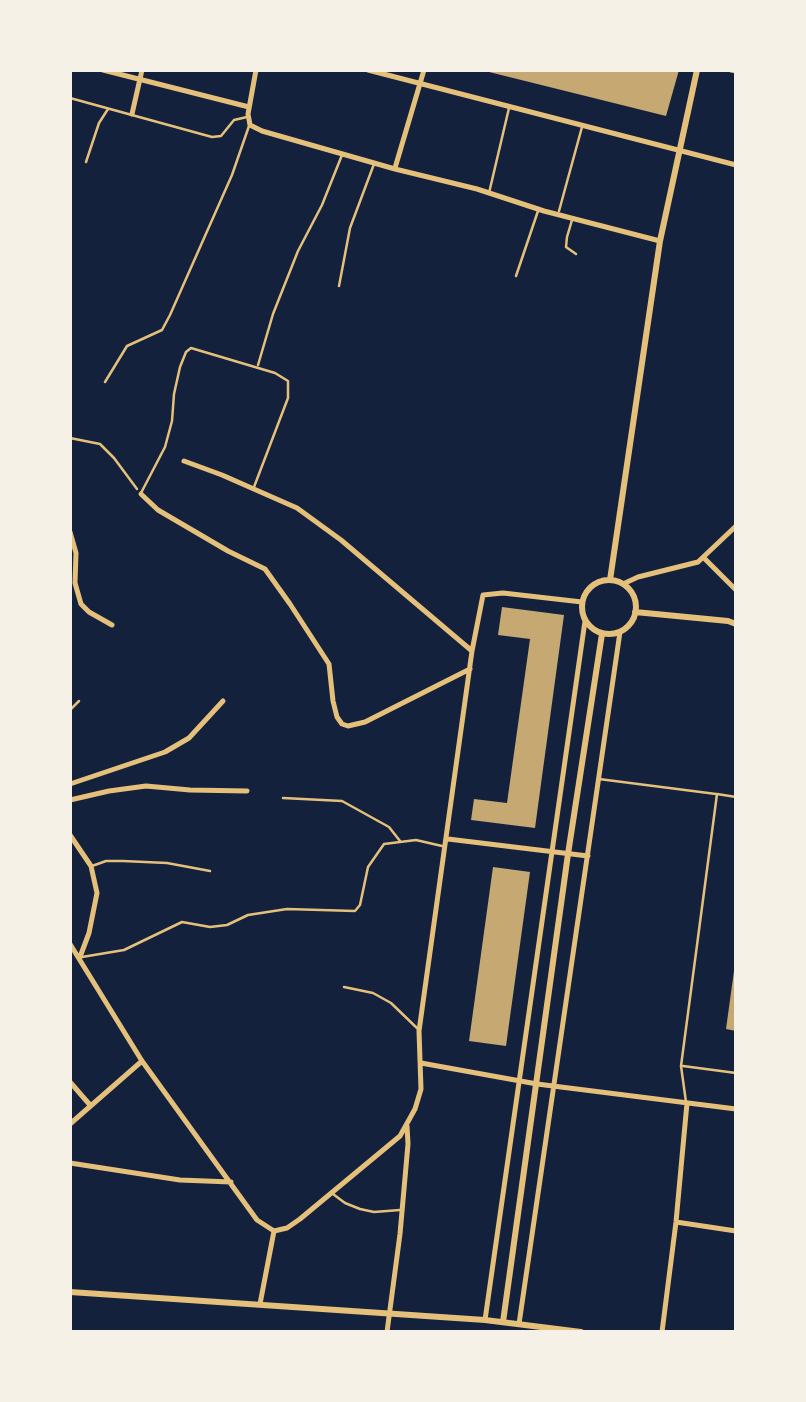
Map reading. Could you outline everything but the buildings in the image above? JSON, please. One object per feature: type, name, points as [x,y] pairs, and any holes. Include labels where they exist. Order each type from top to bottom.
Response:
[{"type":"street","points":[[103,70],[249,107]]},
{"type":"street","points":[[132,114],[142,70]]},
{"type":"street","points":[[256,70],[249,121],[262,130],[660,241]]},
{"type":"street","points":[[368,70],[736,166]]},
{"type":"street","points":[[395,169],[424,70]]},
{"type":"street","points":[[610,580],[660,241],[697,70]]},
{"type":"street","points":[[184,461],[298,508],[472,650]]},
{"type":"street","points":[[140,494],[158,510],[265,569],[329,664],[333,700],[342,724],[365,722],[470,668]]},
{"type":"street","points":[[623,584],[704,558],[736,526]]},
{"type":"street","points":[[70,532],[76,553],[75,582],[82,604],[88,612],[112,625]]},
{"type":"street","points":[[704,558],[736,590]]},
{"type":"street","points":[[485,1320],[585,622],[582,602],[592,586],[604,580],[623,584],[635,599],[636,612],[620,632],[602,634],[585,622]]},
{"type":"street","points":[[274,1232],[300,1220],[400,1136],[420,1090],[420,1032],[483,594],[502,592],[582,602]]},
{"type":"street","points":[[636,612],[736,624]]},
{"type":"street","points":[[519,1324],[620,632]]},
{"type":"street","points":[[503,1322],[602,634]]},
{"type":"street","points":[[70,784],[164,752],[188,738],[224,701]]},
{"type":"street","points":[[70,800],[146,786],[247,791]]},
{"type":"street","points":[[70,835],[90,866],[97,893],[80,958]]},
{"type":"street","points":[[447,843],[588,856]]},
{"type":"street","points":[[70,944],[142,1061],[257,1220],[274,1232]]},
{"type":"street","points":[[70,1124],[142,1061]]},
{"type":"street","points":[[421,1062],[535,1084],[736,1109]]},
{"type":"street","points":[[70,1082],[90,1106]]},
{"type":"street","points":[[662,1332],[686,1104]]},
{"type":"street","points":[[388,1332],[407,1125]]},
{"type":"street","points":[[70,1163],[180,1180],[230,1182]]},
{"type":"street","points":[[676,1222],[736,1231]]},
{"type":"street","points":[[260,1304],[274,1232]]},
{"type":"street","points":[[70,1292],[485,1320],[582,1332]]},
{"type":"lane","points":[[70,98],[212,137],[221,136],[234,120],[249,121],[232,175],[162,330],[127,346],[105,382]]},
{"type":"lane","points":[[489,193],[509,107]]},
{"type":"lane","points":[[86,162],[109,108]]},
{"type":"lane","points":[[558,214],[582,126]]},
{"type":"lane","points":[[257,367],[298,251],[343,154]]},
{"type":"lane","points":[[340,286],[350,228],[375,163]]},
{"type":"lane","points":[[516,276],[539,209]]},
{"type":"lane","points":[[573,218],[566,247],[576,254]]},
{"type":"lane","points":[[140,494],[165,447],[180,366],[191,348],[275,372],[288,381],[288,398],[254,488]]},
{"type":"lane","points":[[598,779],[736,796]]},
{"type":"lane","points":[[686,1104],[681,1066],[717,794]]},
{"type":"lane","points":[[283,798],[342,801],[389,827],[401,842]]},
{"type":"lane","points":[[80,958],[124,950],[182,922],[210,927],[227,925],[248,914],[287,909],[355,911],[360,905],[368,867],[384,844],[416,840],[447,843]]},
{"type":"lane","points":[[90,866],[123,861],[210,871]]},
{"type":"lane","points":[[344,988],[372,993],[391,1003],[420,1032]]},
{"type":"lane","points":[[681,1066],[736,1073]]},
{"type":"lane","points":[[332,1193],[360,1210],[402,1210]]},
{"type":"path","points":[[70,438],[100,444],[140,494]]},
{"type":"path","points":[[70,710],[79,701]]}]
